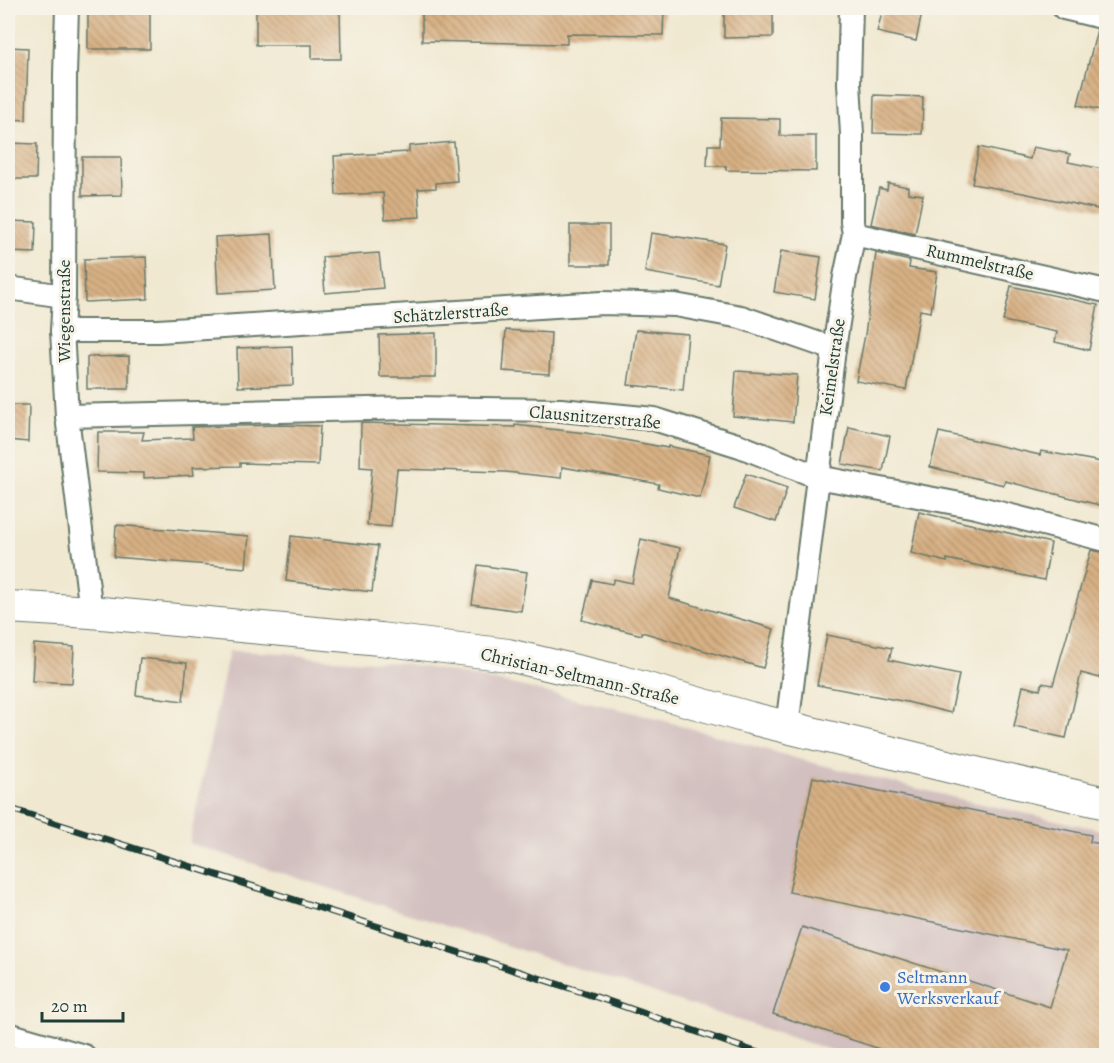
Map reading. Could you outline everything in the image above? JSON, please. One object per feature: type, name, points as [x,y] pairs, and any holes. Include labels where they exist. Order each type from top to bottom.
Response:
[{"type":"main road","name":"Christian-Seltmann-Straße","points":[[8,607],[91,612],[380,639],[508,655],[619,681],[750,718],[988,776],[1107,802]]},
{"type":"street","name":"Wiegenstraße","points":[[67,8],[62,331],[67,416],[91,612]]},
{"type":"street","name":"Keimelstraße","points":[[787,727],[834,349],[854,234],[849,83],[851,8]]},
{"type":"street","points":[[1064,8],[1107,18]]},
{"type":"street","name":"Rummelstraße","points":[[854,234],[1107,291]]},
{"type":"street","points":[[8,288],[64,296]]},
{"type":"street","name":"Schätzlerstraße","points":[[62,331],[158,331],[602,303],[675,305],[741,318],[834,349]]},
{"type":"street","name":"Clausnitzerstraße","points":[[67,416],[412,408],[561,410],[654,419],[741,446],[818,477],[976,507],[1107,540]]},
{"type":"street","points":[[8,1034],[84,1056]]},
{"type":"shaded area","points":[[229,651],[285,653],[316,658],[404,663],[506,683],[644,715],[802,760],[968,801],[1106,831],[1106,1055],[846,1055],[189,843]]},
{"type":"building","points":[[88,8],[150,8],[150,49],[88,49]]},
{"type":"building","points":[[256,8],[340,8],[341,59],[312,59],[312,45],[256,45]]},
{"type":"building","points":[[422,8],[664,8],[663,35],[567,34],[567,44],[422,41]]},
{"type":"building","points":[[724,8],[773,8],[773,37],[724,38]]},
{"type":"building","points":[[883,8],[923,8],[916,41],[877,32]]},
{"type":"building","points":[[1097,30],[1107,31],[1107,103],[1103,102],[1101,110],[1078,105]]},
{"type":"building","points":[[8,47],[28,48],[26,120],[8,119]]},
{"type":"building","points":[[874,95],[923,97],[922,134],[873,133]]},
{"type":"building","points":[[721,118],[780,119],[780,136],[816,136],[816,171],[726,170],[726,166],[707,166],[708,145],[720,145]]},
{"type":"building","points":[[454,142],[457,181],[436,183],[436,188],[418,189],[420,217],[385,219],[383,193],[336,195],[334,156],[409,152],[409,146]]},
{"type":"building","points":[[8,143],[37,144],[36,179],[8,179]]},
{"type":"building","points":[[979,147],[1030,159],[1033,147],[1070,154],[1068,162],[1107,170],[1107,211],[972,184]]},
{"type":"building","points":[[82,157],[121,157],[122,195],[82,196]]},
{"type":"building","points":[[888,183],[908,187],[908,193],[923,195],[915,234],[871,224],[879,188],[887,190]]},
{"type":"building","points":[[8,221],[36,222],[35,253],[8,252]]},
{"type":"building","points":[[570,225],[609,225],[609,265],[570,265]]},
{"type":"building","points":[[651,233],[725,244],[718,285],[645,272]]},
{"type":"building","points":[[272,234],[275,290],[218,293],[215,237]]},
{"type":"building","points":[[781,251],[821,257],[815,299],[774,292]]},
{"type":"building","points":[[379,253],[383,288],[325,293],[322,257]]},
{"type":"building","points":[[876,253],[910,261],[909,268],[937,272],[931,312],[920,310],[906,390],[856,381]]},
{"type":"building","points":[[146,257],[148,299],[85,302],[84,259]]},
{"type":"building","points":[[1011,286],[1098,305],[1089,350],[1055,342],[1057,332],[1003,321]]},
{"type":"building","points":[[506,330],[551,333],[549,374],[503,371]]},
{"type":"building","points":[[636,330],[688,334],[683,390],[628,385]]},
{"type":"building","points":[[436,333],[436,377],[380,377],[379,335]]},
{"type":"building","points":[[292,346],[293,385],[238,387],[237,348]]},
{"type":"building","points":[[129,356],[129,389],[87,389],[87,357]]},
{"type":"building","points":[[736,371],[797,375],[793,422],[733,416]]},
{"type":"building","points":[[8,405],[29,405],[28,442],[8,440]]},
{"type":"building","points":[[361,423],[515,427],[515,425],[586,433],[710,455],[700,498],[658,488],[659,484],[562,467],[561,478],[506,472],[397,469],[391,527],[367,525],[372,468],[360,467]]},
{"type":"building","points":[[320,426],[318,465],[240,463],[240,466],[193,467],[194,475],[144,478],[144,473],[97,472],[98,432],[144,432],[142,440],[193,438],[192,427]]},
{"type":"building","points":[[849,427],[890,436],[883,471],[842,464]]},
{"type":"building","points":[[939,432],[1040,455],[1041,451],[1107,463],[1107,507],[1005,481],[1004,485],[930,467]]},
{"type":"building","points":[[746,474],[787,488],[776,522],[734,508]]},
{"type":"building","points":[[919,512],[1051,543],[1044,580],[911,553]]},
{"type":"building","points":[[116,525],[249,536],[246,568],[114,557]]},
{"type":"building","points":[[291,536],[378,546],[372,592],[286,581]]},
{"type":"building","points":[[641,539],[680,548],[669,598],[774,629],[763,668],[642,632],[642,635],[582,620],[592,580],[612,584],[614,579],[632,583]]},
{"type":"building","points":[[1091,550],[1107,553],[1107,654],[1100,678],[1081,673],[1066,738],[1014,727],[1023,686],[1040,690],[1042,683],[1053,685]]},
{"type":"building","points":[[478,565],[527,572],[521,611],[472,604]]},
{"type":"building","points":[[827,635],[892,648],[889,660],[959,675],[951,713],[817,685]]},
{"type":"building","points":[[34,644],[74,647],[72,683],[32,681]]},
{"type":"building","points":[[140,658],[187,663],[183,701],[136,695]]},
{"type":"building","points":[[813,777],[1091,835],[1090,842],[1107,845],[1107,1056],[901,1056],[773,1014],[802,927],[1050,1007],[1067,950],[789,892]]},
{"type":"railway","points":[[8,808],[579,991],[767,1056]]},
{"type":"place","name":"Seltmann Werksverkauf","points":[[885,987]]}]
